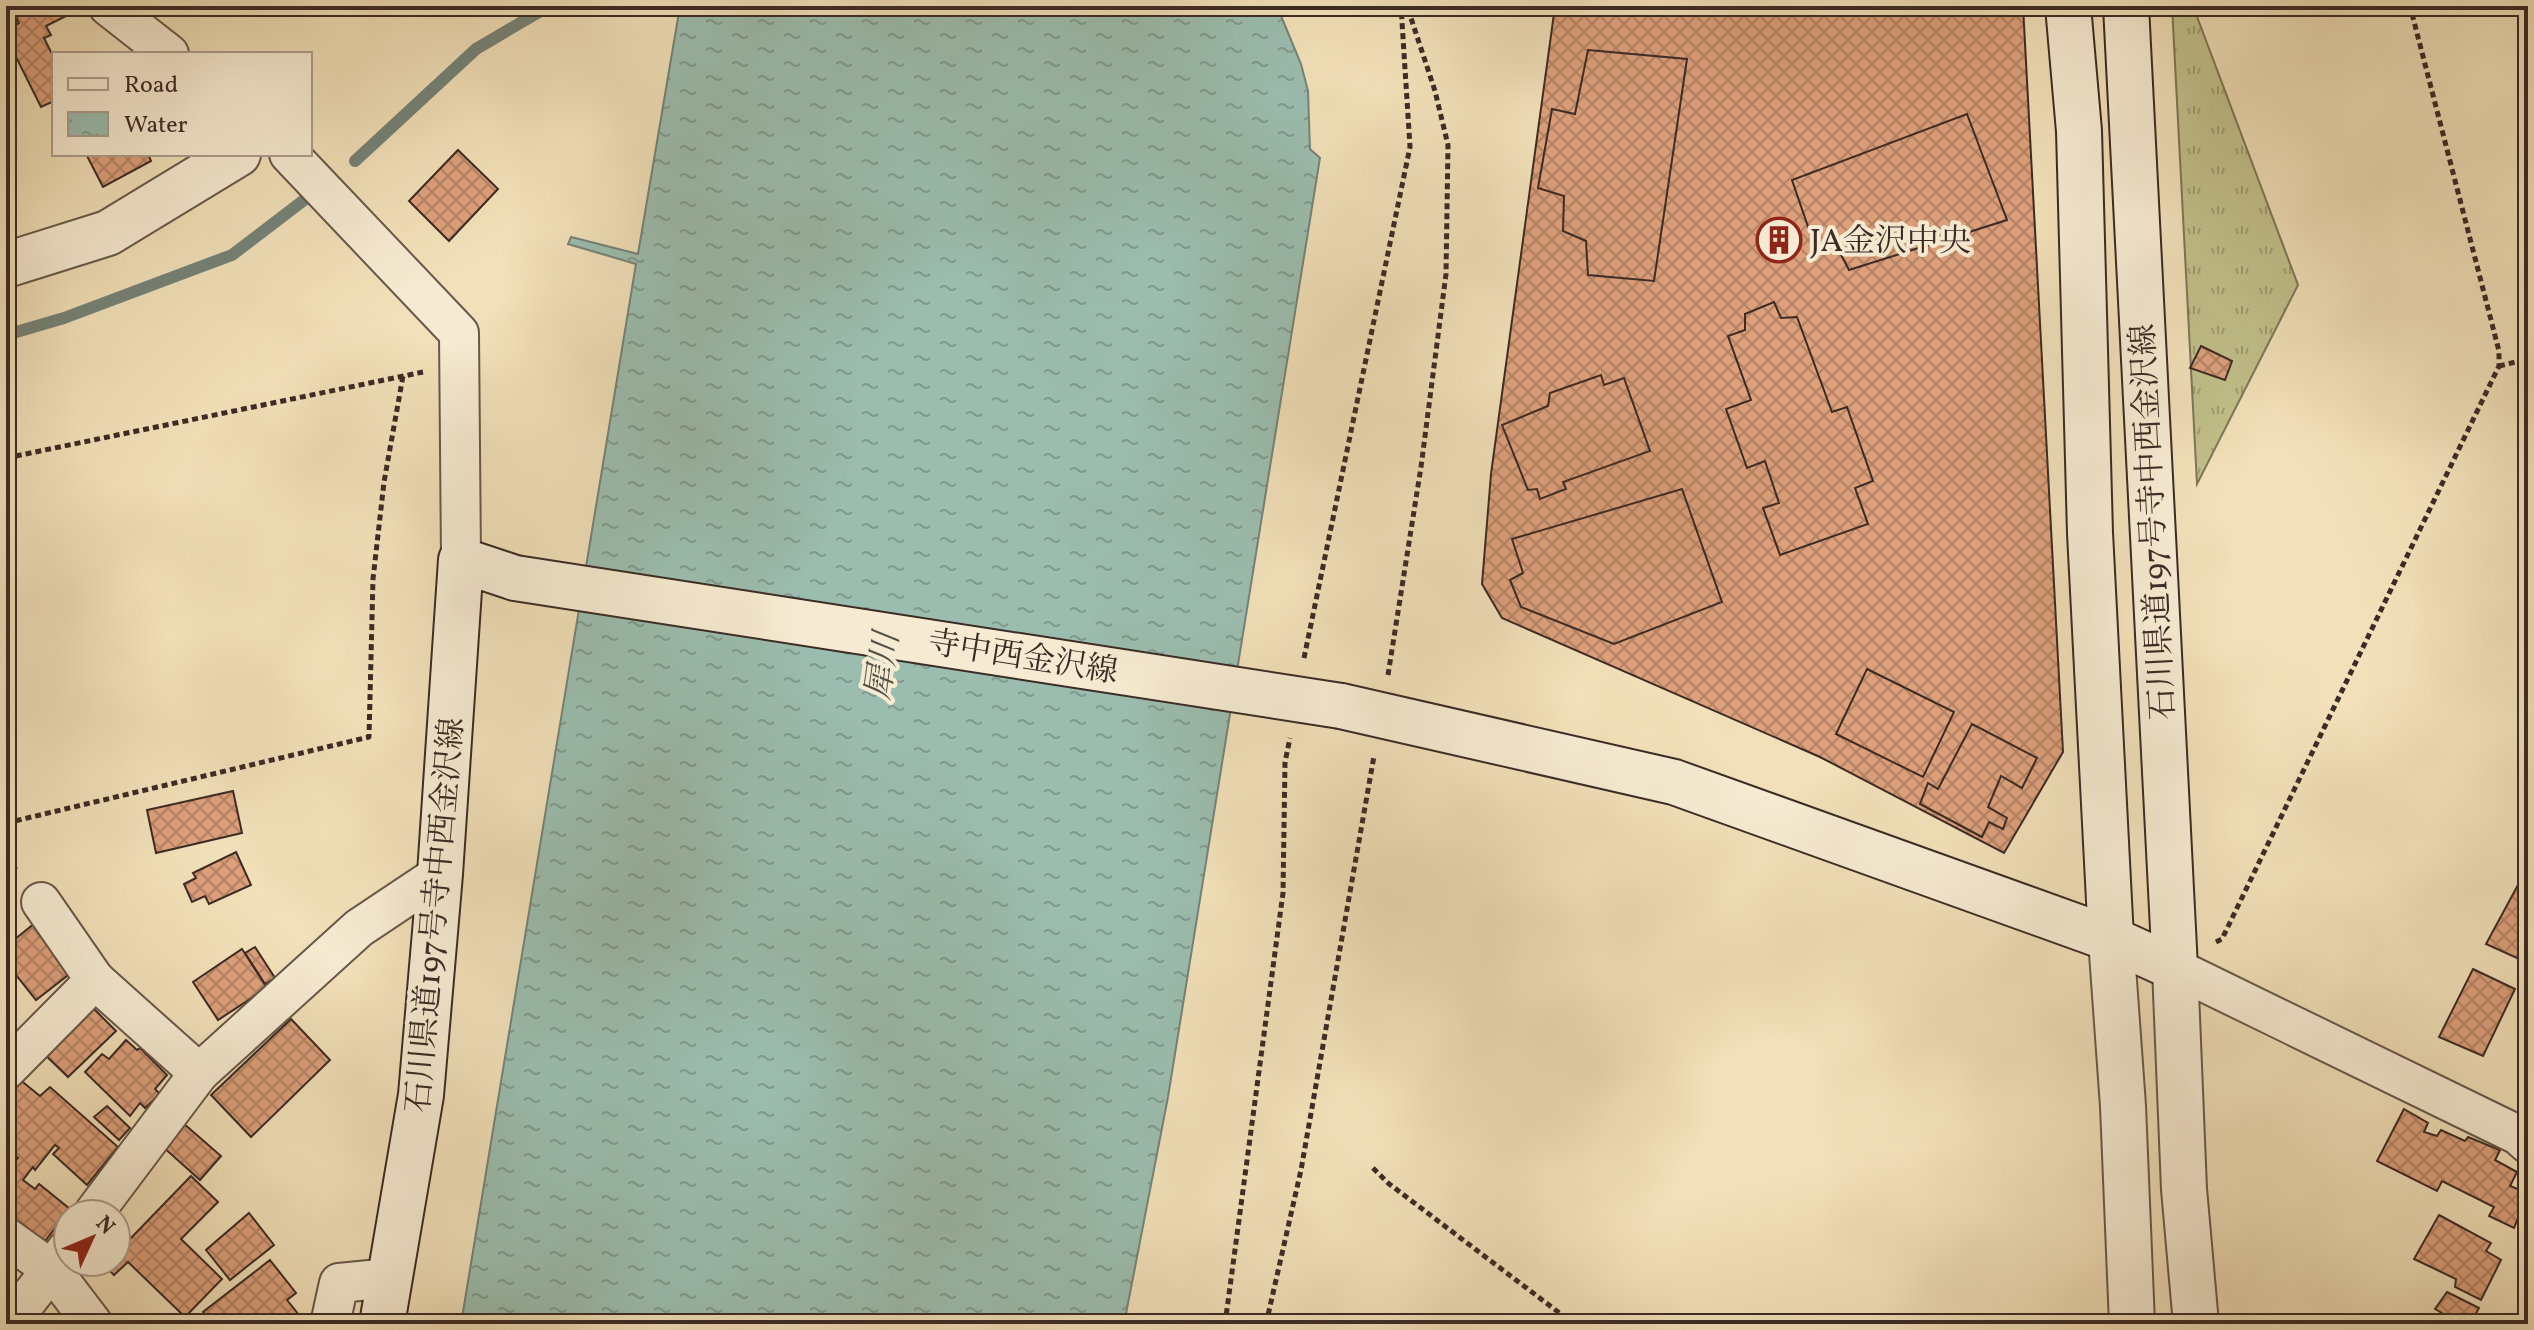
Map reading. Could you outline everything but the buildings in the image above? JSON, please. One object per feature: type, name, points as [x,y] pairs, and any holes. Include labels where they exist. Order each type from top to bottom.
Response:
[{"type":"main road","name":"石川県道197号寺中西金沢線","points":[[2068,6],[2079,131],[2090,533],[2123,1106],[2132,1324]]},
{"type":"main road","name":"石川県道197号寺中西金沢線","points":[[2126,6],[2184,1189],[2196,1324]]},
{"type":"main road","points":[[6,265],[108,233],[235,156]]},
{"type":"main road","name":"寺中西金沢線","points":[[461,560],[515,578],[1361,710]]},
{"type":"main road","name":"石川県道197号寺中西金沢線","points":[[382,1324],[421,1095],[440,874],[461,560]]},
{"type":"main road","points":[[1361,710],[1674,782],[2111,939],[2175,968]]},
{"type":"street","points":[[108,6],[166,52]]},
{"type":"street","points":[[291,156],[459,333],[461,560]]},
{"type":"street","points":[[105,1198],[199,1073],[359,928],[440,874]]},
{"type":"street","points":[[41,902],[95,980],[199,1073]]},
{"type":"street","points":[[2175,968],[2504,1128],[2528,1144]]},
{"type":"street","points":[[6,1070],[95,980]]},
{"type":"street","points":[[6,1237],[52,1256]]},
{"type":"street","points":[[9,1324],[52,1269]]},
{"type":"street","points":[[70,1278],[93,1324]]},
{"type":"street","points":[[330,1324],[339,1283],[390,1278]]},
{"type":"path","points":[[1266,1324],[1301,1170],[1361,710],[1421,467],[1446,274],[1448,145],[1435,91],[1407,6]]},
{"type":"path","points":[[2175,968],[2222,939],[2499,366],[2499,351],[2410,6]]},
{"type":"path","points":[[2499,366],[2528,359]]},
{"type":"path","points":[[6,458],[459,364]]},
{"type":"path","points":[[6,823],[369,737],[373,579],[384,482],[403,376]]},
{"type":"path","points":[[1373,1168],[1388,1183],[1574,1324]]},
{"type":"green space","points":[[2172,6],[2193,6],[2298,285],[2197,484]]},
{"type":"water","name":"犀川","points":[[680,6],[1277,6],[1301,64],[1308,91],[1310,149],[1320,158],[1168,1097],[1124,1324],[461,1324],[636,264],[568,244],[571,237],[638,254]]},
{"type":"waterway","points":[[355,161],[476,49],[549,6]]},
{"type":"waterway","points":[[6,335],[64,318],[232,255],[308,197]]},
{"type":"place","name":"JA金沢中央","points":[[1779,240]]}]
